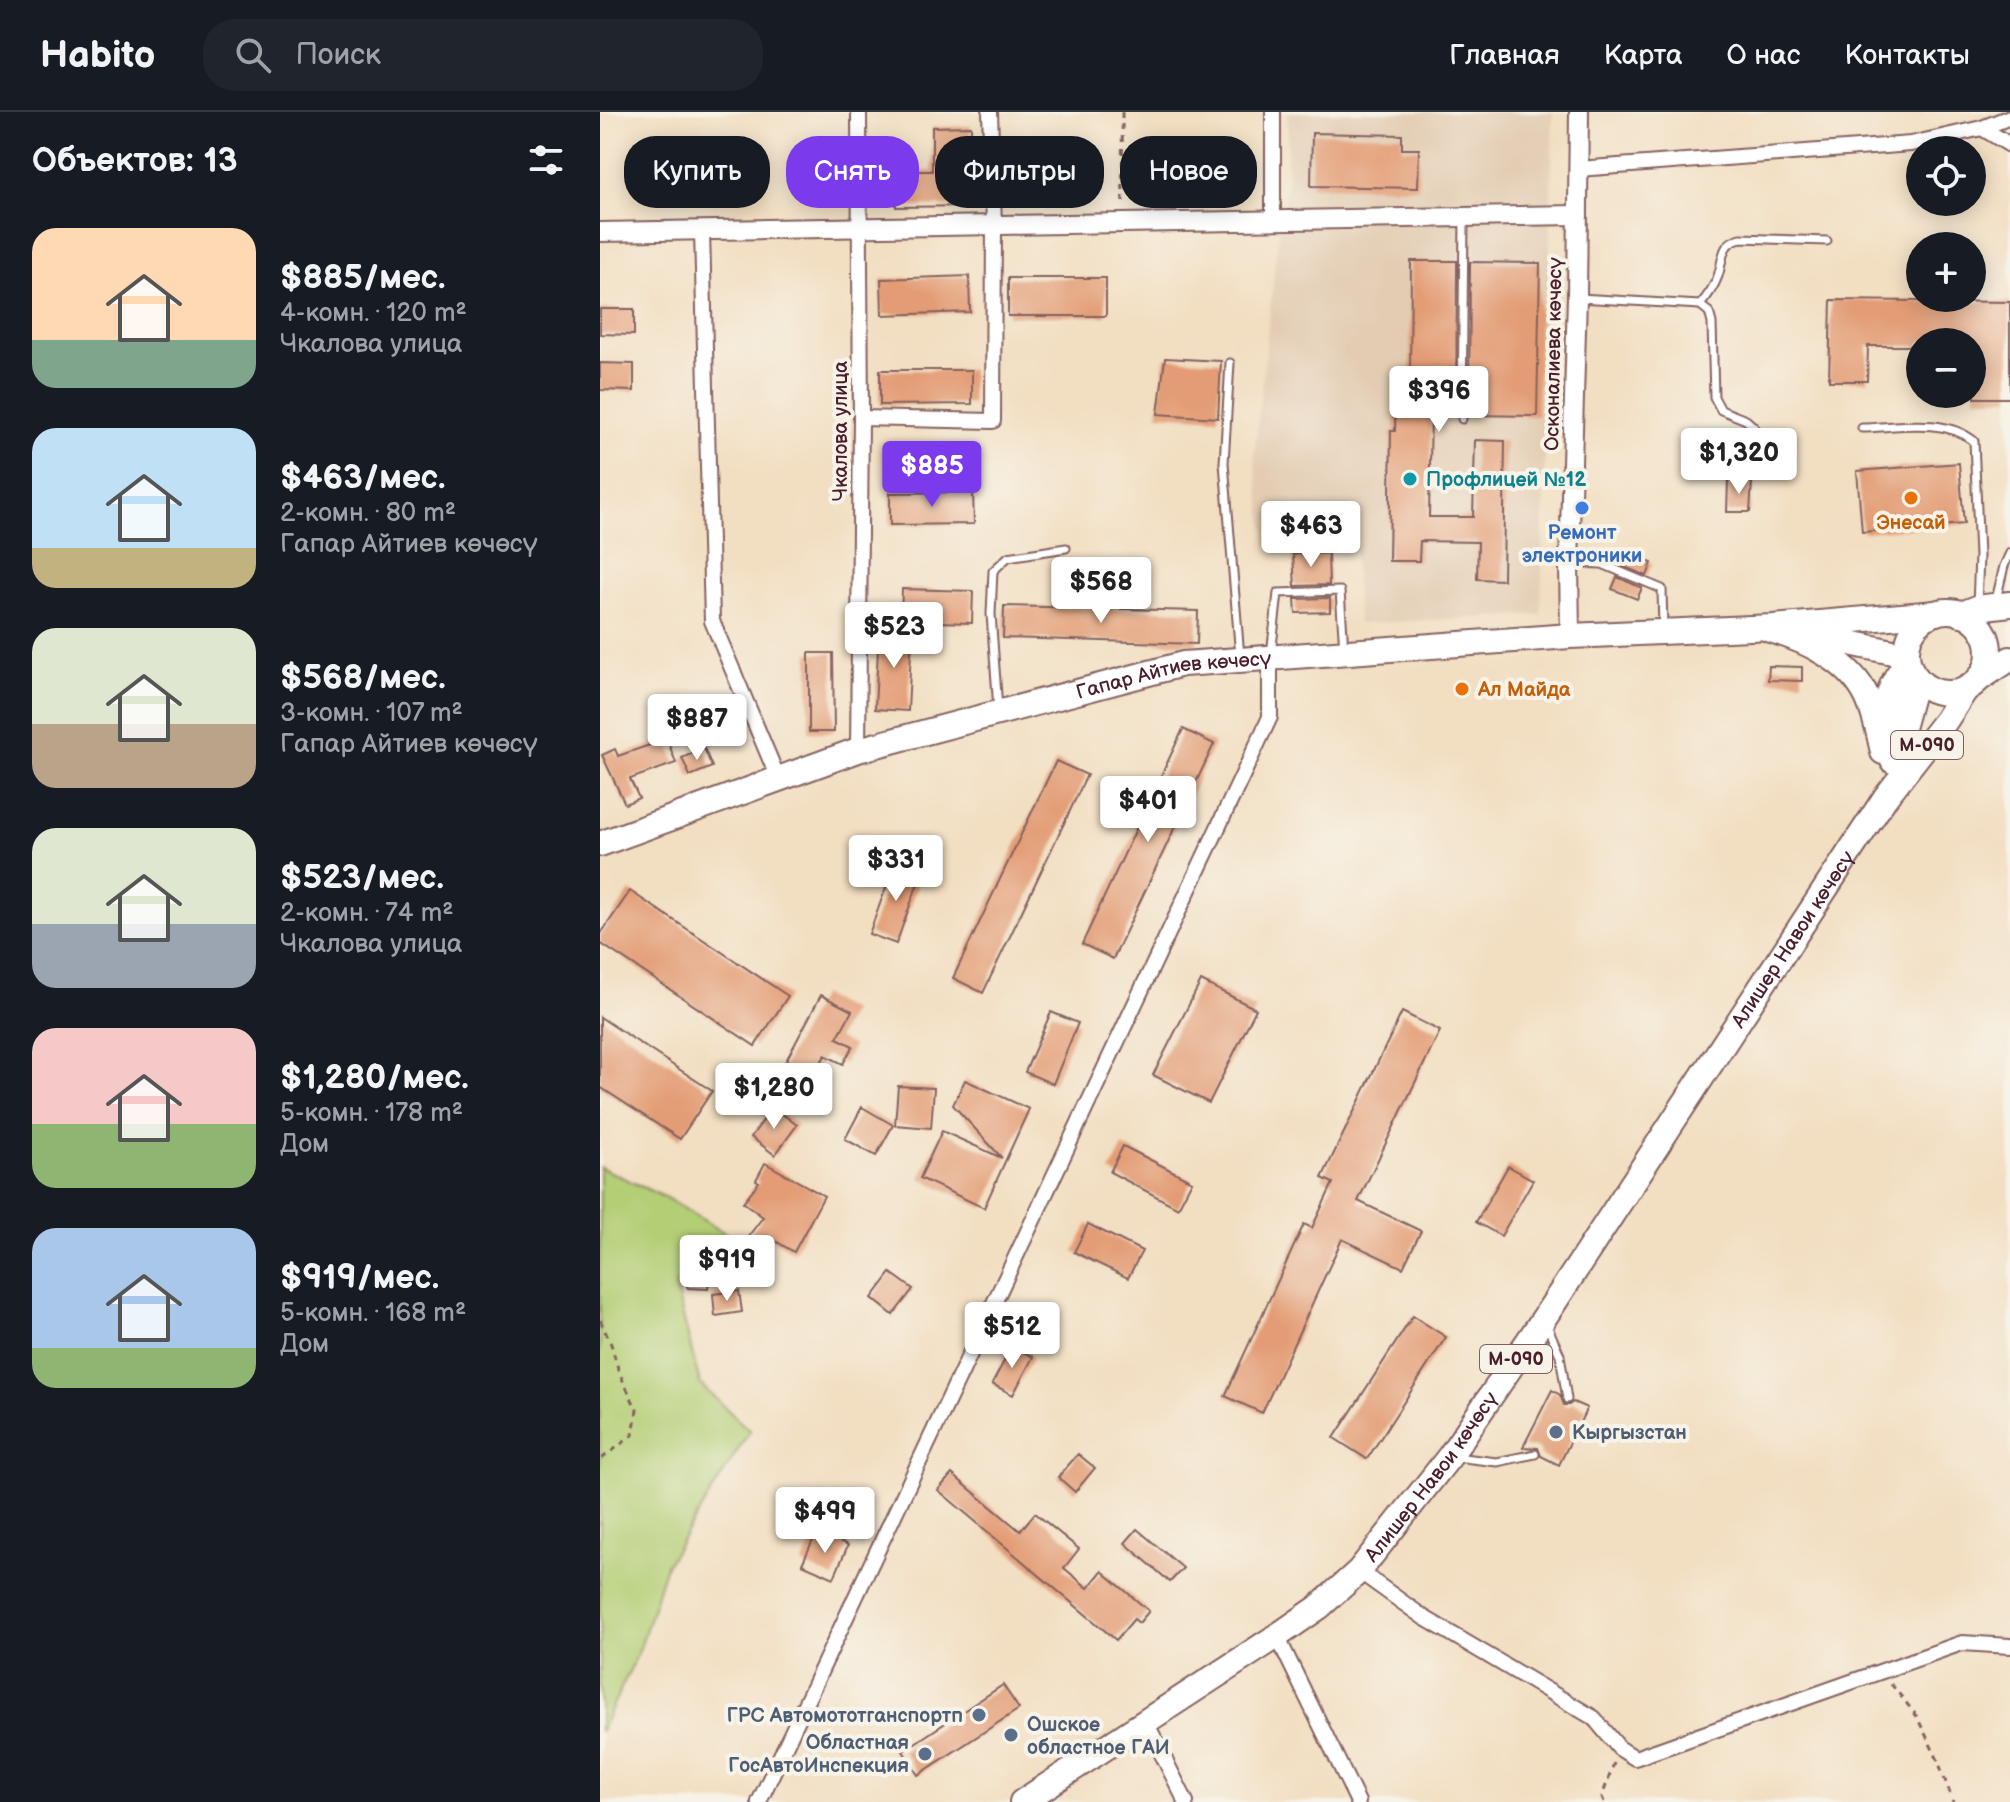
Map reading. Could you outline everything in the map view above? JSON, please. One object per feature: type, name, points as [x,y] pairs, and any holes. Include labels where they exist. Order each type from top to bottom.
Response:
[{"type":"main road","name":"Гапар Айтиев көчөсү","points":[[600,844],[858,750],[1183,664],[1570,636],[1766,628],[1986,608]]},
{"type":"main road","name":"М-090","points":[[1972,684],[1987,664],[1988,646],[1976,623],[1986,608]]},
{"type":"main road","name":"М-090","points":[[1910,665],[1912,633],[1922,621],[1936,613]]},
{"type":"main road","name":"Гапар Айтиев көчөсү","points":[[1766,628],[1910,665],[1927,688],[1943,693],[1972,684]]},
{"type":"main road","points":[[1766,628],[1810,645],[1851,674],[1866,694],[1883,752]]},
{"type":"main road","name":"М-090","points":[[1972,684],[2010,659]]},
{"type":"main road","name":"Алишер Навои көчөсү","points":[[1886,790],[1910,665]]},
{"type":"main road","points":[[1886,790],[1883,752],[1888,694],[1894,677],[1910,665]]},
{"type":"main road","name":"Алишер Навои көчөсү","points":[[1022,1802],[1277,1636],[1319,1607],[1359,1571],[1450,1456],[1544,1318],[1886,790],[1946,720],[1972,684]]},
{"type":"street","name":"Чкалова улица","points":[[858,750],[861,418],[859,112]]},
{"type":"street","points":[[861,418],[993,421],[994,225],[990,112]]},
{"type":"street","points":[[1273,112],[1273,219]]},
{"type":"street","name":"Осконалиева көчөсү","points":[[1570,636],[1579,112]]},
{"type":"street","points":[[1578,169],[1911,144],[1982,128],[2010,117]]},
{"type":"street","points":[[1982,128],[2010,145]]},
{"type":"street","points":[[600,232],[1578,215]]},
{"type":"street","points":[[702,231],[712,621],[778,778]]},
{"type":"street","points":[[759,1802],[1270,717],[1270,657]]},
{"type":"street","points":[[1359,1571],[1423,1617],[1594,1718],[1619,1748],[1635,1758],[1962,1643],[2010,1646]]},
{"type":"street","points":[[1277,1636],[1358,1802]]},
{"type":"street","points":[[1146,1722],[1186,1802]]},
{"type":"lane","points":[[1462,419],[1464,217]]},
{"type":"lane","points":[[1700,305],[1711,293],[1723,250],[1731,241],[1741,238],[1827,241]]},
{"type":"lane","points":[[1577,297],[1700,305],[1709,312],[1714,397],[1721,410],[1746,420],[1754,427],[1763,473]]},
{"type":"lane","points":[[1230,363],[1224,463],[1240,659]]},
{"type":"lane","points":[[1862,428],[1943,426],[1974,441],[1979,556],[1986,608]]},
{"type":"lane","points":[[999,711],[991,614],[993,571],[1008,557],[1066,548]]},
{"type":"lane","points":[[1986,608],[2010,553]]},
{"type":"lane","points":[[1569,563],[1602,564],[1662,589],[1663,631]]},
{"type":"lane","points":[[1270,657],[1278,593],[1340,591],[1344,652]]},
{"type":"lane","points":[[1544,1318],[1560,1355],[1567,1399]]},
{"type":"lane","points":[[1450,1456],[1497,1462],[1535,1454]]},
{"type":"path","points":[[1122,112],[1123,222]]},
{"type":"path","points":[[600,1320],[637,1410],[633,1435],[600,1460]]},
{"type":"path","points":[[1882,1671],[1916,1715],[1953,1802]]},
{"type":"path","points":[[1604,1802],[1602,1797],[1619,1748]]},
{"type":"shaded area","points":[[1288,112],[1553,112],[1541,614],[1358,624],[1354,549],[1267,545],[1254,456],[1277,245],[1287,185]]},
{"type":"green space","points":[[600,1167],[666,1198],[728,1235],[675,1285],[700,1384],[750,1431],[666,1565],[639,1651],[600,1732]]},
{"type":"building","points":[[971,126],[971,136],[935,136],[935,206],[919,207],[919,171],[932,171],[932,127]]},
{"type":"building","points":[[1312,133],[1402,135],[1402,149],[1419,149],[1418,188],[1311,186]]},
{"type":"building","points":[[1411,261],[1457,261],[1456,411],[1431,411],[1429,517],[1473,517],[1475,440],[1505,441],[1503,580],[1477,579],[1478,542],[1420,541],[1419,561],[1389,561],[1391,431],[1395,431],[1396,379],[1410,379]]},
{"type":"building","points":[[1470,262],[1540,263],[1537,416],[1473,415],[1473,411],[1469,411]]},
{"type":"building","points":[[969,276],[970,312],[882,315],[881,279]]},
{"type":"building","points":[[1008,278],[1106,278],[1106,316],[1008,316]]},
{"type":"building","points":[[1831,300],[1906,301],[1906,312],[1986,312],[1986,302],[2010,302],[2010,398],[1986,398],[1986,328],[1906,328],[1906,346],[1868,346],[1867,381],[1829,381]]},
{"type":"building","points":[[600,309],[634,309],[634,335],[600,334]]},
{"type":"building","points":[[1165,358],[1221,361],[1218,418],[1158,414]]},
{"type":"building","points":[[600,363],[634,364],[634,391],[600,390]]},
{"type":"building","points":[[880,370],[972,370],[972,404],[880,405]]},
{"type":"building","name":"Энесай","points":[[1959,463],[1964,524],[1862,532],[1857,471]]},
{"type":"building","points":[[1728,480],[1752,482],[1750,512],[1727,512]]},
{"type":"building","points":[[973,492],[974,524],[890,525],[890,493]]},
{"type":"building","points":[[1328,553],[1329,585],[1295,586],[1293,554]]},
{"type":"building","points":[[1628,553],[1652,563],[1647,576],[1622,566]]},
{"type":"building","points":[[1617,577],[1642,588],[1637,599],[1612,589]]},
{"type":"building","points":[[902,589],[973,591],[972,623],[901,621]]},
{"type":"building","points":[[1330,598],[1330,612],[1296,613],[1295,599]]},
{"type":"building","points":[[1004,606],[1198,611],[1197,644],[1003,638]]},
{"type":"building","points":[[879,628],[912,630],[908,711],[875,709]]},
{"type":"building","points":[[809,653],[833,653],[834,732],[809,732]]},
{"type":"building","points":[[1769,666],[1802,667],[1802,681],[1768,680]]},
{"type":"building","points":[[1183,729],[1214,744],[1113,959],[1082,944]]},
{"type":"building","points":[[667,739],[676,763],[630,779],[639,798],[625,804],[602,755],[615,749],[618,756]]},
{"type":"building","points":[[704,748],[712,767],[690,776],[682,758]]},
{"type":"building","points":[[1056,761],[1087,775],[983,993],[953,978]]},
{"type":"building","points":[[895,863],[922,872],[896,944],[869,934]]},
{"type":"building","points":[[630,891],[788,996],[755,1046],[600,943],[600,935]]},
{"type":"building","points":[[1201,981],[1256,1009],[1209,1103],[1153,1075]]},
{"type":"building","points":[[821,995],[852,1011],[837,1038],[853,1046],[843,1064],[825,1055],[809,1086],[780,1072]]},
{"type":"building","points":[[1051,1012],[1078,1023],[1053,1084],[1025,1072]]},
{"type":"building","points":[[1402,1012],[1440,1031],[1358,1201],[1421,1231],[1403,1268],[1342,1239],[1262,1413],[1225,1396],[1304,1224],[1312,1228],[1333,1183],[1322,1178]]},
{"type":"building","points":[[600,1017],[712,1091],[680,1139],[600,1087]]},
{"type":"building","points":[[965,1080],[1029,1109],[984,1208],[920,1178],[942,1131],[1002,1158],[953,1105]]},
{"type":"building","points":[[898,1086],[934,1088],[931,1128],[895,1125]]},
{"type":"building","points":[[773,1107],[797,1125],[775,1155],[751,1137]]},
{"type":"building","points":[[862,1107],[893,1125],[876,1156],[845,1139]]},
{"type":"building","points":[[1123,1146],[1192,1181],[1178,1208],[1110,1172]]},
{"type":"building","points":[[765,1163],[824,1196],[794,1252],[767,1236],[751,1256],[740,1247],[763,1217],[743,1202],[759,1182],[756,1180]]},
{"type":"building","points":[[1508,1166],[1533,1180],[1501,1236],[1476,1222]]},
{"type":"building","points":[[1088,1224],[1142,1251],[1128,1278],[1074,1252]]},
{"type":"building","points":[[891,1273],[913,1289],[893,1315],[872,1298]]},
{"type":"building","points":[[682,1274],[709,1275],[708,1289],[688,1288]]},
{"type":"building","points":[[739,1291],[742,1312],[715,1316],[713,1294]]},
{"type":"building","points":[[1413,1316],[1446,1337],[1367,1459],[1334,1438]]},
{"type":"building","points":[[1012,1346],[1033,1357],[1013,1395],[992,1384]]},
{"type":"building","points":[[1552,1390],[1560,1395],[1564,1405],[1573,1402],[1587,1408],[1559,1465],[1541,1456],[1538,1448],[1523,1447]]},
{"type":"building","points":[[1078,1454],[1095,1468],[1075,1492],[1058,1477]]},
{"type":"building","points":[[952,1474],[1020,1531],[1035,1513],[1079,1549],[1064,1568],[1088,1588],[1102,1571],[1149,1611],[1139,1623],[1134,1619],[1116,1640],[938,1490]]},
{"type":"building","points":[[1137,1529],[1183,1568],[1170,1582],[1125,1543]]},
{"type":"building","points":[[817,1531],[848,1545],[834,1578],[802,1564]]},
{"type":"building","points":[[1003,1685],[1019,1709],[918,1775],[903,1751]]},
{"type":"place","name":"Профлицей №12","points":[[1410,479]]},
{"type":"place","name":"Энесай","points":[[1911,498]]},
{"type":"place","name":"Ремонт электроники","points":[[1582,508]]},
{"type":"place","name":"Ал Майда","points":[[1462,689]]},
{"type":"place","name":"Кыргызстан","points":[[1556,1432]]},
{"type":"place","name":"ГРС Автомототганспортп","points":[[979,1715]]},
{"type":"place","name":"Ошское областное ГАИ","points":[[1011,1735]]},
{"type":"place","name":"Областная ГосАвтоИнспекция","points":[[925,1754]]}]
